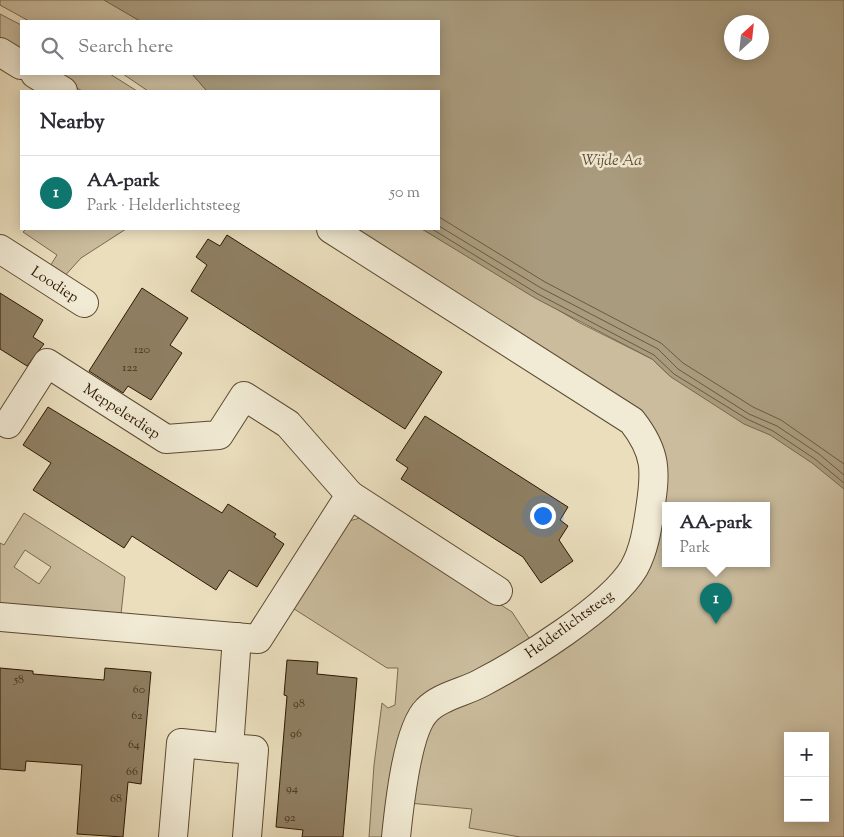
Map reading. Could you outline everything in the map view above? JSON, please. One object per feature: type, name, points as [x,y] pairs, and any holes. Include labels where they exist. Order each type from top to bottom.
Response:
[{"type":"street","points":[[0,52],[20,64]]},
{"type":"street","points":[[37,75],[60,90]]},
{"type":"street","name":"Helderlichtsteeg","points":[[333,230],[632,421],[652,452],[654,470],[651,505],[640,556],[621,585],[606,600],[543,647],[480,684],[436,703],[420,718],[405,774],[396,837]]},
{"type":"street","name":"Loodiep","points":[[0,249],[84,303]]},
{"type":"street","name":"Meppelerdiep","points":[[8,424],[47,363],[166,439],[219,435],[244,396],[288,424],[350,495],[498,591]]},
{"type":"street","points":[[0,617],[258,639],[350,495]]},
{"type":"street","points":[[229,748],[237,637]]},
{"type":"street","points":[[173,837],[180,743],[254,750],[247,837]]},
{"type":"shaded area","points":[[0,0],[104,0],[138,20],[27,20],[0,5]]},
{"type":"shaded area","points":[[0,14],[20,24],[20,51],[0,39]]},
{"type":"shaded area","points":[[57,75],[112,75],[135,90],[80,90]]},
{"type":"shaded area","points":[[124,75],[193,75],[206,90],[147,90]]},
{"type":"shaded area","points":[[25,230],[124,230],[81,258],[61,280],[47,271],[57,255],[23,232]]},
{"type":"shaded area","points":[[348,230],[424,230],[580,323],[652,359],[671,377],[844,423],[844,837],[520,837],[469,828],[472,809],[409,803],[427,725],[625,596],[661,457]]},
{"type":"shaded area","points":[[24,513],[125,577],[121,614],[0,604],[0,543],[4,545]],"holes":[[[25,550],[51,567],[39,584],[14,567]]]},
{"type":"shaded area","points":[[360,518],[372,521],[512,612],[529,638],[528,644],[434,693],[388,837],[369,837],[374,765],[382,703],[388,708],[395,705],[398,668],[387,668],[291,607],[349,521]]},
{"type":"water","name":"Wijde Aa","points":[[104,0],[844,0],[844,489],[812,463],[770,435],[744,424],[671,377],[652,359],[535,298],[424,230],[440,230],[440,90],[206,90],[193,75],[440,75],[440,20],[138,20]]},
{"type":"building","points":[[227,235],[442,372],[405,429],[191,291],[207,265],[196,257],[208,239],[220,246]]},
{"type":"building","points":[[142,288],[188,318],[170,345],[182,353],[151,400],[128,386],[123,393],[89,371]]},
{"type":"building","points":[[0,293],[43,320],[33,337],[44,344],[27,366],[0,349]]},
{"type":"building","points":[[48,407],[222,513],[228,504],[276,534],[274,537],[284,544],[257,587],[229,570],[216,590],[132,536],[124,548],[33,490],[51,463],[23,445]]},
{"type":"building","points":[[425,416],[568,507],[560,520],[568,526],[559,540],[573,561],[541,583],[523,557],[401,479],[408,468],[396,460]]},
{"type":"building","points":[[287,660],[318,662],[317,674],[357,678],[343,837],[302,837],[303,830],[276,827],[287,696],[284,695]]},
{"type":"building","points":[[0,668],[33,671],[33,674],[104,680],[105,668],[151,672],[141,784],[128,782],[123,837],[77,834],[82,765],[26,761],[25,771],[0,769]]},
{"type":"place","name":"AA-park","points":[[716,624]]}]
